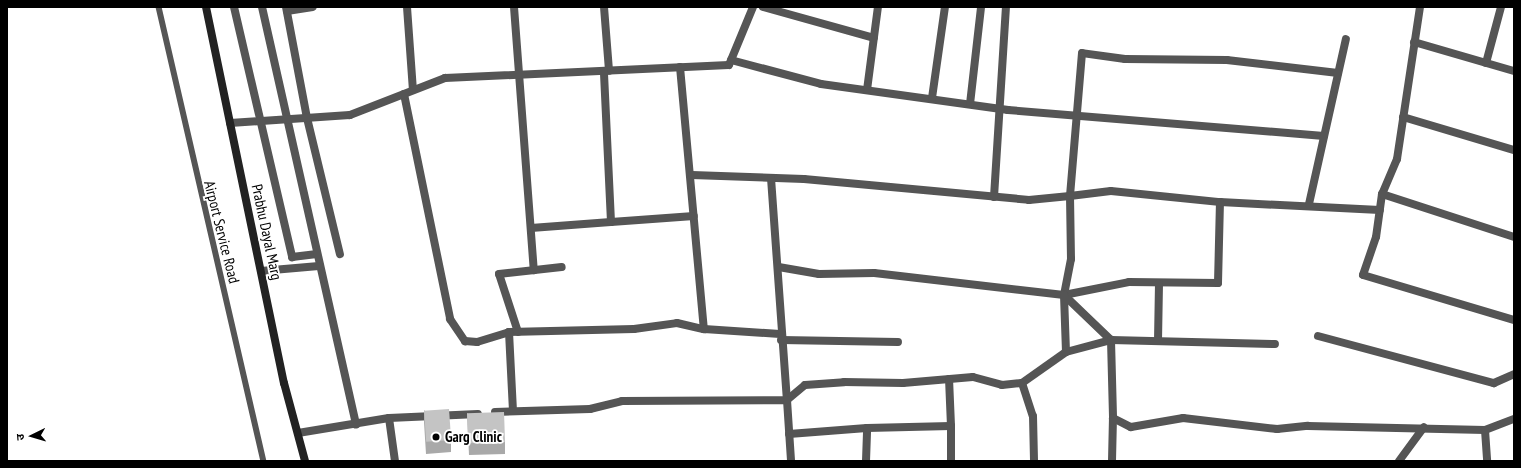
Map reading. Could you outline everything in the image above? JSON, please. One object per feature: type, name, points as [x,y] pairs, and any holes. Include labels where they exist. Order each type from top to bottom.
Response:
[{"type":"street","name":"Prabhu Dayal Marg","points":[[206,7],[261,271],[298,433],[306,461]]},
{"type":"street","points":[[234,7],[259,121],[292,257],[316,254]]},
{"type":"street","points":[[262,7],[318,266],[356,425]]},
{"type":"street","points":[[313,7],[286,9],[307,118],[340,254]]},
{"type":"street","points":[[407,7],[413,90]]},
{"type":"street","points":[[514,7],[534,270]]},
{"type":"street","points":[[604,7],[611,222]]},
{"type":"street","points":[[230,123],[350,115],[444,78],[729,65],[753,7]]},
{"type":"street","points":[[763,7],[874,38]]},
{"type":"street","points":[[867,90],[878,7]]},
{"type":"street","points":[[932,98],[945,7]]},
{"type":"street","points":[[970,104],[981,7]]},
{"type":"street","points":[[994,197],[998,108],[1006,7]]},
{"type":"street","points":[[1420,7],[1397,159],[1382,194],[1376,237],[1363,275],[1514,320]]},
{"type":"street","points":[[1486,63],[1501,7]]},
{"type":"street","points":[[1309,204],[1346,39]]},
{"type":"street","points":[[1414,42],[1514,72]]},
{"type":"street","points":[[1066,352],[1064,295],[1071,259],[1070,196],[1082,53],[1125,60],[1227,60],[1338,73]]},
{"type":"street","points":[[731,60],[821,84],[998,108],[1324,136]]},
{"type":"street","points":[[680,67],[692,175],[694,216],[704,328]]},
{"type":"street","points":[[404,94],[450,319],[462,337],[471,343],[509,332],[634,329],[676,323],[704,328],[780,337],[898,342]]},
{"type":"street","points":[[1403,118],[1514,150]]},
{"type":"street","points":[[692,175],[771,178],[994,197],[1070,196],[1111,191],[1220,202],[1309,204],[1380,210]]},
{"type":"street","points":[[771,178],[779,267],[780,337],[791,461]]},
{"type":"street","points":[[1382,194],[1514,237]]},
{"type":"street","points":[[779,267],[819,274],[874,273],[1064,295],[1129,282],[1159,284],[1218,283],[1220,202]]},
{"type":"street","points":[[531,228],[694,216]]},
{"type":"street","points":[[261,271],[318,266]]},
{"type":"street","points":[[518,332],[499,274],[562,267]]},
{"type":"street","points":[[1158,341],[1159,284]]},
{"type":"street","points":[[1064,295],[1111,340],[1113,418],[1112,461]]},
{"type":"street","points":[[509,332],[513,411]]},
{"type":"street","points":[[1318,336],[1494,383],[1514,374]]},
{"type":"street","points":[[298,433],[356,425],[389,418],[513,411],[590,409],[622,401],[786,400],[805,385],[973,377],[1002,385],[1022,383],[1066,352],[1111,340],[1275,344]]},
{"type":"street","points":[[949,379],[951,461]]},
{"type":"street","points":[[1022,383],[1033,416],[1034,461]]},
{"type":"street","points":[[389,418],[396,461]]},
{"type":"street","points":[[1113,418],[1131,427],[1183,418],[1276,429],[1308,426],[1424,427],[1484,430],[1514,419]]},
{"type":"street","points":[[789,434],[867,428],[951,426]]},
{"type":"street","points":[[1399,461],[1424,427]]},
{"type":"street","points":[[866,461],[867,428]]},
{"type":"street","points":[[1484,430],[1487,461]]},
{"type":"lane","name":"Airport Service Road","points":[[159,7],[264,461]]},
{"type":"building","points":[[449,409],[451,440],[426,442],[424,411]]},
{"type":"building","points":[[504,412],[505,442],[468,443],[467,413]]},
{"type":"place","name":"Garg Clinic","points":[[436,437]]}]
